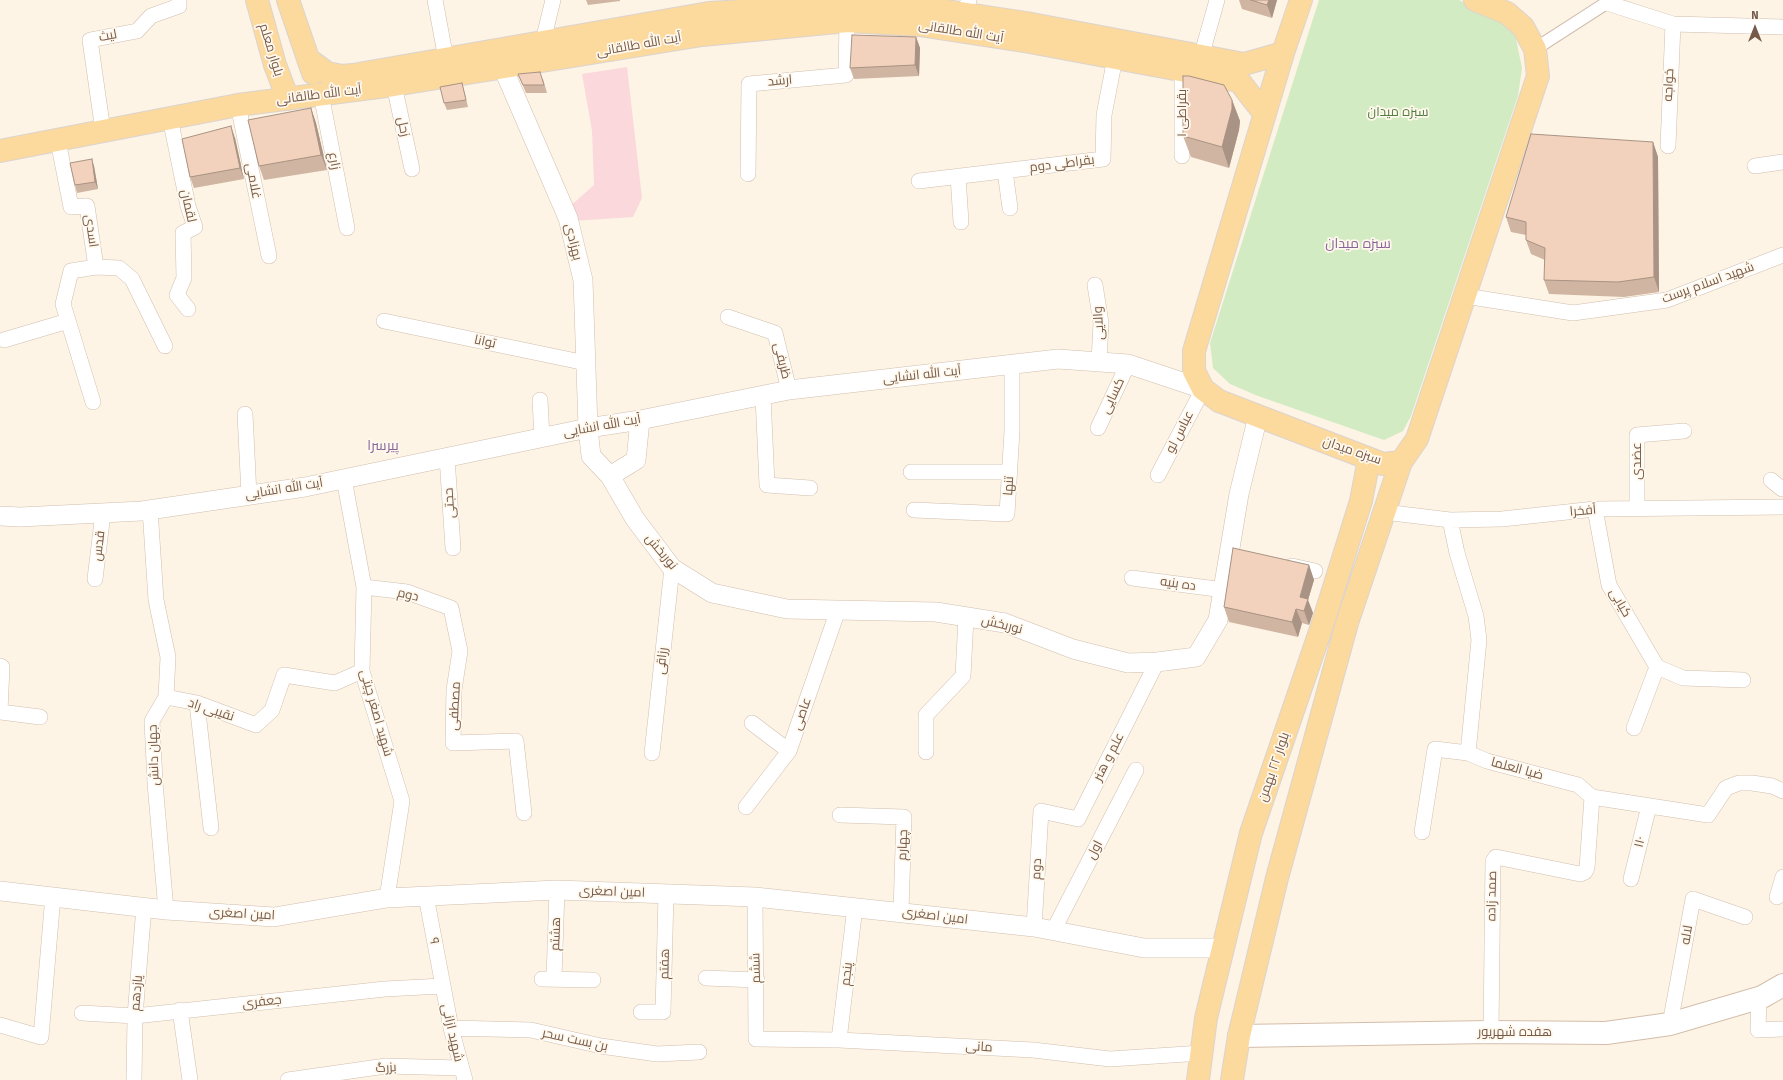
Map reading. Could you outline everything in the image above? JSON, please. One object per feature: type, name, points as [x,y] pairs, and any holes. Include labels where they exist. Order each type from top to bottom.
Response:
[{"type":"main road","name":"بلوار معلم","points":[[257,0],[275,65],[288,99]]},
{"type":"main road","points":[[288,0],[321,94]]},
{"type":"main road","name":"سبزه میدان","points":[[1302,0],[1264,113],[1194,351],[1194,371],[1203,389],[1219,401],[1383,464],[1401,462]]},
{"type":"main road","points":[[1232,1080],[1239,1036],[1277,878],[1347,623],[1401,462],[1417,439],[1536,84],[1538,68],[1535,49],[1528,33],[1517,20],[1487,2]]},
{"type":"main road","name":"آیت الله طالقانی","points":[[308,59],[327,73],[342,76],[709,13],[805,3],[901,3],[966,7],[1026,23],[1244,64],[1283,53]]},
{"type":"main road","name":"آیت الله طالقانی","points":[[0,151],[238,105],[394,85],[702,34],[847,21],[919,25],[1115,58],[1239,81],[1264,113]]},
{"type":"main road","points":[[1246,89],[1260,85],[1263,82],[1265,76],[1264,69],[1256,61]]},
{"type":"main road","name":"بلوار ۲۲ بهمن","points":[[1198,1080],[1206,1018],[1251,833],[1321,629],[1364,489],[1369,459]]},
{"type":"main road","points":[[1364,489],[1370,481],[1380,479],[1389,486],[1387,504]]},
{"type":"main road","points":[[1288,725],[1316,735]]},
{"type":"main road","name":"هفده شهریور","points":[[1239,1036],[1491,1032],[1606,1033],[1670,1024],[1759,998],[1783,985]]},
{"type":"street","name":"لیث","points":[[103,130],[90,40],[137,31],[151,16],[179,6],[179,0]]},
{"type":"street","points":[[435,0],[446,59]]},
{"type":"street","points":[[543,41],[554,0]]},
{"type":"street","points":[[1201,57],[1218,0]]},
{"type":"street","points":[[1535,49],[1609,1],[1673,24],[1783,27]]},
{"type":"street","name":"ارشد","points":[[748,174],[749,84],[846,75],[847,21]]},
{"type":"street","name":"خواجه","points":[[1668,146],[1673,24]]},
{"type":"street","name":"بقراطی دوم","points":[[919,181],[1103,159],[1104,115],[1115,58]]},
{"type":"street","name":"بهزادی","points":[[503,68],[568,218],[583,280],[588,428]]},
{"type":"street","name":"بقراطی ۱","points":[[1182,70],[1182,156]]},
{"type":"street","name":"زحل","points":[[394,85],[412,169]]},
{"type":"street","name":"زارع","points":[[321,94],[347,228]]},
{"type":"street","name":"غلامی","points":[[238,105],[268,256]]},
{"type":"street","name":"لقمان","points":[[170,118],[188,206],[195,227],[183,233],[184,278],[177,295],[188,309]]},
{"type":"street","name":"اسدی","points":[[58,141],[71,207],[87,206],[96,267]]},
{"type":"street","points":[[1755,166],[1783,162]]},
{"type":"street","points":[[1005,170],[1010,208]]},
{"type":"street","points":[[958,176],[961,222]]},
{"type":"street","name":"شهید اسلام پرست","points":[[1465,296],[1573,313],[1581,312],[1667,300],[1783,256]]},
{"type":"street","points":[[93,402],[63,304],[71,271],[96,267],[118,268],[132,279],[165,346]]},
{"type":"street","name":"والایی","points":[[1095,285],[1101,323],[1099,362]]},
{"type":"street","name":"ظریفی","points":[[728,317],[775,333],[789,390]]},
{"type":"street","points":[[4,340],[68,321]]},
{"type":"street","name":"توانا","points":[[384,321],[586,362]]},
{"type":"street","name":"آیت الله انشایی","points":[[0,516],[20,517],[150,509],[304,487],[588,428],[640,420],[789,390],[1058,360],[1128,364],[1203,389]]},
{"type":"street","name":"کسایی","points":[[1098,428],[1128,364]]},
{"type":"street","name":"تنها","points":[[914,510],[1007,514],[1012,431],[1012,365]]},
{"type":"street","name":"عباس لو","points":[[1158,475],[1203,389]]},
{"type":"street","points":[[763,396],[767,485],[810,488]]},
{"type":"street","points":[[540,400],[542,438]]},
{"type":"street","points":[[245,414],[249,495]]},
{"type":"street","name":"نوربخش","points":[[588,428],[591,456],[610,476],[635,519],[672,568],[712,593],[787,609],[936,612],[1006,623],[1074,649],[1128,663],[1157,662],[1196,657],[1218,620],[1224,590],[1238,553],[1239,494],[1258,416]]},
{"type":"street","points":[[610,476],[636,460],[640,420]]},
{"type":"street","name":"عضدی","points":[[1637,509],[1637,436],[1684,431]]},
{"type":"street","name":"حجتی","points":[[447,457],[453,548]]},
{"type":"street","points":[[911,472],[1010,472]]},
{"type":"street","name":"شهید اصغر چیتی","points":[[344,478],[364,587],[362,671],[402,802],[387,898]]},
{"type":"street","name":"آفخرا","points":[[1387,504],[1450,520],[1502,519],[1596,509],[1783,508]]},
{"type":"street","name":"جهان دانش","points":[[150,509],[156,600],[168,657],[166,697],[152,721],[155,783],[166,910]]},
{"type":"street","name":"کیابی","points":[[1596,509],[1609,585],[1657,667]]},
{"type":"street","name":"قدس","points":[[95,579],[103,513]]},
{"type":"street","points":[[1450,520],[1457,553],[1476,616],[1479,640],[1468,753]]},
{"type":"street","points":[[1276,562],[1315,571]]},
{"type":"street","name":"رزاقی","points":[[652,753],[672,568]]},
{"type":"street","name":"ده بنیه","points":[[1132,578],[1224,590]]},
{"type":"street","name":"دوم","points":[[364,587],[407,592],[451,608]]},
{"type":"street","name":"مصطفی","points":[[451,608],[460,651],[454,690],[453,744],[516,741],[524,813]]},
{"type":"street","name":"عاصی","points":[[746,806],[789,751],[838,610]]},
{"type":"street","points":[[926,752],[926,715],[963,676],[966,617]]},
{"type":"street","name":"علم و هنر","points":[[1041,811],[1078,819],[1157,662]]},
{"type":"street","points":[[0,666],[2,667],[0,711],[40,717]]},
{"type":"street","points":[[1634,728],[1657,667],[1683,678],[1743,680]]},
{"type":"street","name":"نقیبی راد","points":[[166,697],[197,703],[256,725],[272,710],[284,675],[335,683],[362,671]]},
{"type":"street","points":[[197,703],[211,828]]},
{"type":"street","points":[[752,723],[789,751]]},
{"type":"street","name":"ضیا العلما","points":[[1422,832],[1435,748],[1468,753],[1487,761],[1578,784],[1592,797]]},
{"type":"street","name":"اول","points":[[1053,931],[1136,770]]},
{"type":"street","points":[[1592,797],[1708,815],[1726,788],[1739,784],[1752,783],[1772,786],[1783,791]]},
{"type":"street","name":"صمد زاده","points":[[1491,1032],[1493,861],[1496,857],[1580,874],[1585,872],[1587,868],[1592,797]]},
{"type":"street","name":"۱۱۰","points":[[1631,879],[1648,806]]},
{"type":"street","name":"دوم","points":[[1034,927],[1041,811]]},
{"type":"street","name":"چهارم","points":[[840,815],[904,817],[901,911]]},
{"type":"street","points":[[1777,897],[1783,877]]},
{"type":"street","name":"امین اصغری","points":[[0,891],[166,910],[274,917],[387,898],[557,890],[755,897],[901,911],[1034,927],[1144,948],[1223,948]]},
{"type":"street","name":"هشتم","points":[[557,890],[548,978],[593,980]]},
{"type":"street","name":"هفتم","points":[[641,1012],[663,1012],[666,894]]},
{"type":"street","points":[[0,1026],[41,1036],[53,896]]},
{"type":"street","name":"۹","points":[[426,896],[442,986]]},
{"type":"street","name":"ششم","points":[[755,897],[756,1039]]},
{"type":"street","name":"لاله","points":[[1670,1024],[1693,899],[1745,917]]},
{"type":"street","name":"یازدهم","points":[[134,1080],[135,1016],[144,907]]},
{"type":"street","name":"پنجم","points":[[839,1040],[855,907]]},
{"type":"street","points":[[706,978],[756,980]]},
{"type":"street","name":"جعفری","points":[[82,1013],[135,1016],[386,989],[442,986]]},
{"type":"street","name":"شهید ازانی","points":[[442,986],[462,1074]]},
{"type":"street","points":[[1759,998],[1758,1030],[1783,1030]]},
{"type":"street","points":[[180,1010],[190,1080]]},
{"type":"street","name":"بن بست سحر","points":[[451,1028],[531,1030],[602,1046],[657,1054],[699,1052]]},
{"type":"street","name":"مانی","points":[[756,1039],[839,1040],[1033,1050],[1110,1059],[1202,1053]]},
{"type":"street","name":"بزرگ","points":[[288,1080],[386,1066],[462,1074]]},
{"type":"shaded area","points":[[627,67],[642,198],[633,217],[573,221],[568,208],[594,185],[592,131],[582,74]]},
{"type":"green space","name":"سبزه میدان","points":[[1319,0],[1459,0],[1498,18],[1515,34],[1522,68],[1518,96],[1411,416],[1403,431],[1384,440],[1258,396],[1230,384],[1213,368],[1210,343]]},
{"type":"building","points":[[1251,0],[1269,0],[1267,5]]},
{"type":"building","points":[[852,35],[916,37],[915,65],[850,68]]},
{"type":"building","points":[[540,72],[544,85],[523,85],[518,74]]},
{"type":"building","points":[[1183,76],[1189,76],[1224,85],[1232,100],[1232,109],[1222,147],[1183,136]]},
{"type":"building","points":[[462,83],[466,100],[444,103],[440,87]]},
{"type":"building","points":[[311,108],[321,155],[259,166],[248,120]]},
{"type":"building","points":[[231,126],[240,168],[190,177],[182,139]]},
{"type":"building","points":[[1531,134],[1653,142],[1654,277],[1618,282],[1544,280],[1545,248],[1526,240],[1526,222],[1506,217]]},
{"type":"building","points":[[92,159],[95,182],[75,185],[70,163]]},
{"type":"building","points":[[1233,548],[1309,565],[1300,597],[1308,599],[1304,611],[1296,609],[1292,622],[1224,607]]},
{"type":"district","name":"سبزه میدان","points":[[1358,244]]},
{"type":"district","name":"پیرسرا","points":[[383,446]]}]
